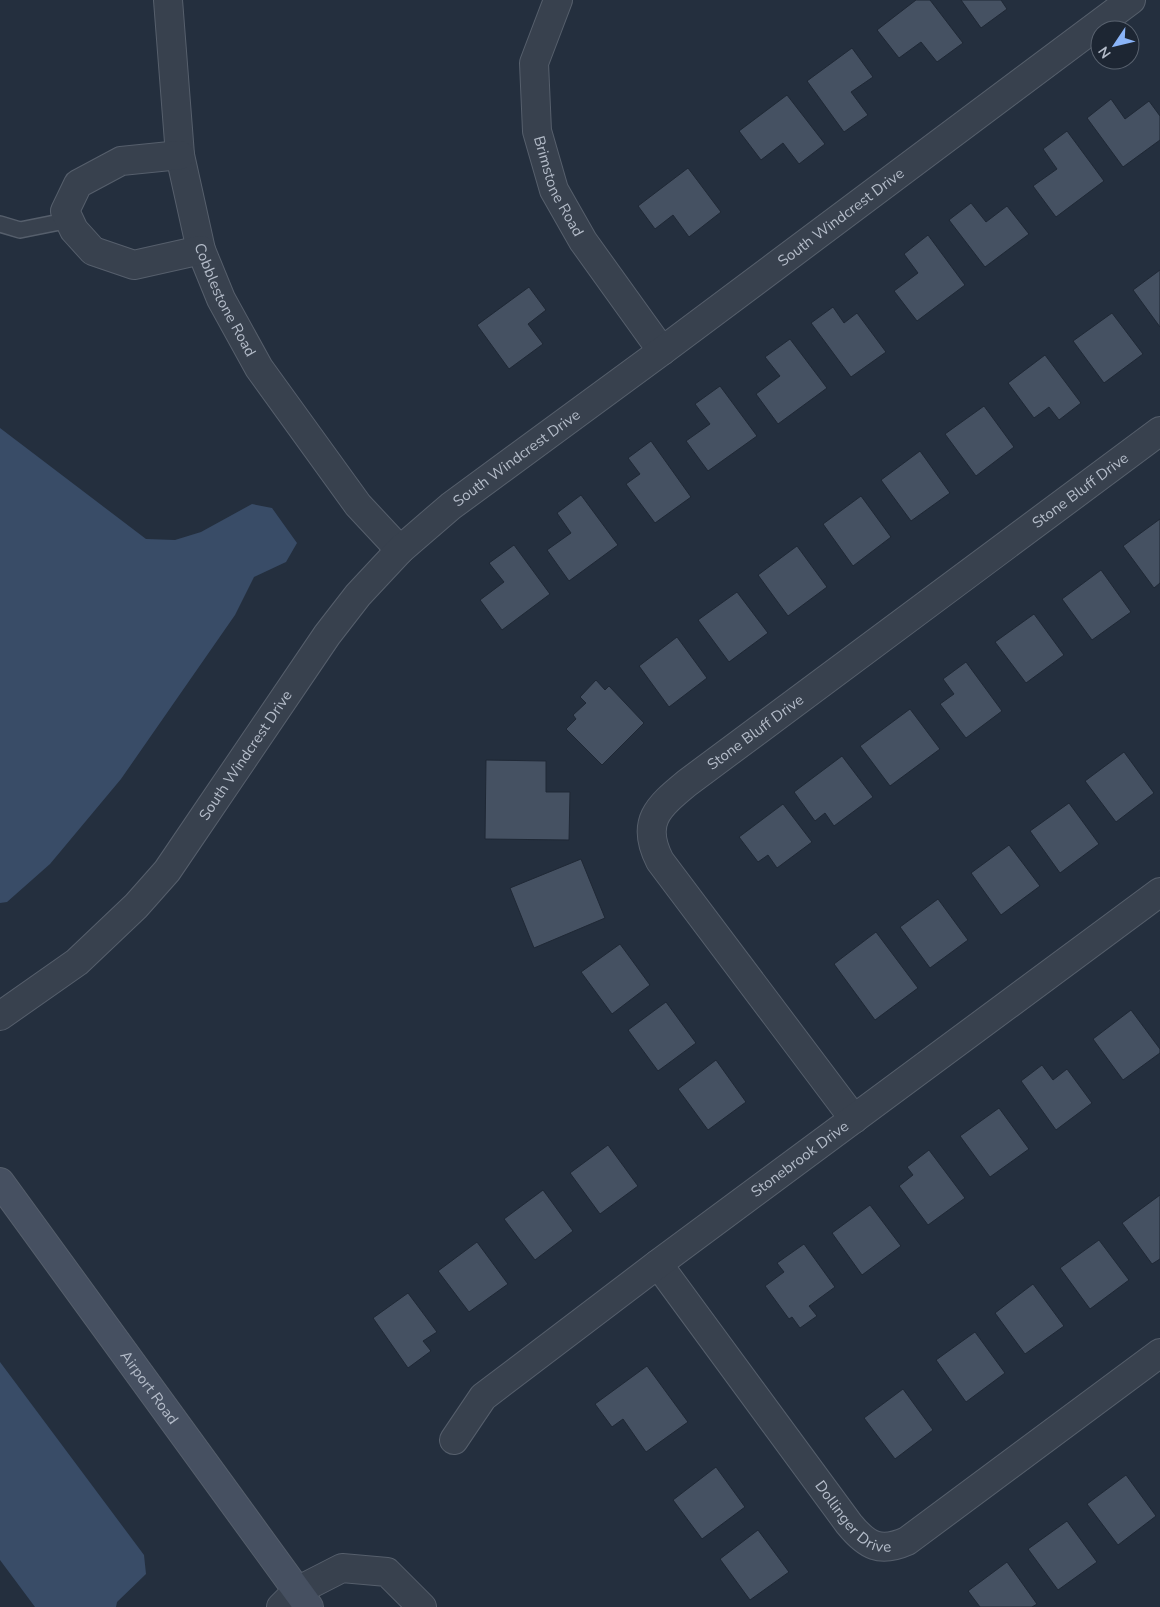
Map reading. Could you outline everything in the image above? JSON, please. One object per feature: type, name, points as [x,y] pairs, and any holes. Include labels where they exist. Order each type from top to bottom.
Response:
[{"type":"main road","name":"Airport Road","points":[[0,1182],[296,1602]]},
{"type":"street","name":"Cobblestone Road","points":[[168,0],[180,155],[201,250],[222,299],[259,368],[358,505],[400,550]]},
{"type":"street","name":"Brimstone Road","points":[[558,0],[534,63],[537,131],[554,190],[583,241],[662,351]]},
{"type":"street","name":"South Windcrest Drive","points":[[0,1016],[77,962],[136,906],[167,871],[327,635],[358,595],[400,550],[451,506],[662,351],[1131,0]]},
{"type":"street","points":[[180,155],[121,161],[78,184],[65,211],[74,230],[93,252],[134,265],[201,250]]},
{"type":"street","name":"Stone Bluff Drive","points":[[854,1120],[660,861],[651,838],[652,824],[657,811],[665,800],[687,783],[1160,432]]},
{"type":"street","name":"Stonebrook Drive","points":[[454,1440],[483,1397],[658,1264],[1160,892]]},
{"type":"street","name":"Dollinger Drive","points":[[658,1264],[849,1524],[859,1536],[879,1547],[894,1547],[907,1541],[1160,1353]]},
{"type":"street","points":[[296,1602],[342,1568],[387,1572],[422,1607]]},
{"type":"lane","points":[[0,224],[20,230],[70,220]]},
{"type":"water","points":[[0,428],[146,539],[175,540],[201,532],[252,504],[272,508],[297,543],[286,562],[254,577],[235,615],[121,779],[50,864],[7,902],[0,903]]},
{"type":"water","points":[[0,1362],[144,1555],[146,1574],[117,1602],[116,1607],[35,1607],[0,1560]]},
{"type":"building","points":[[916,0],[930,0],[963,43],[937,62],[921,42],[899,58],[877,30]]},
{"type":"building","points":[[961,0],[1001,0],[1007,9],[981,28]]},
{"type":"building","points":[[852,48],[873,77],[851,92],[868,115],[844,132],[807,81]]},
{"type":"building","points":[[787,95],[825,144],[799,164],[783,143],[761,160],[739,131]]},
{"type":"building","points":[[1111,99],[1125,119],[1149,101],[1160,116],[1160,140],[1123,167],[1087,118]]},
{"type":"building","points":[[1067,131],[1104,181],[1056,217],[1033,186],[1057,169],[1043,149]]},
{"type":"building","points":[[688,168],[721,212],[689,237],[673,215],[655,229],[638,206]]},
{"type":"building","points":[[971,203],[986,222],[1007,206],[1029,234],[985,267],[949,220]]},
{"type":"building","points":[[928,235],[965,285],[917,321],[894,291],[918,273],[904,254]]},
{"type":"building","points":[[1160,270],[1160,327],[1133,290]]},
{"type":"building","points":[[529,287],[546,310],[528,324],[543,344],[509,369],[477,325]]},
{"type":"building","points":[[833,307],[844,323],[857,313],[886,352],[851,377],[811,323]]},
{"type":"building","points":[[1112,313],[1143,354],[1104,383],[1073,341]]},
{"type":"building","points":[[790,339],[827,388],[778,424],[756,394],[780,376],[765,357]]},
{"type":"building","points":[[1045,355],[1081,403],[1059,420],[1049,407],[1034,418],[1008,383]]},
{"type":"building","points":[[720,386],[757,436],[708,471],[686,441],[710,424],[695,404]]},
{"type":"building","points":[[984,406],[1014,447],[976,476],[945,434]]},
{"type":"building","points":[[651,441],[691,497],[655,523],[626,484],[640,474],[628,458]]},
{"type":"building","points":[[920,451],[950,493],[911,521],[881,480]]},
{"type":"building","points":[[581,495],[618,545],[569,581],[547,550],[571,533],[557,513]]},
{"type":"building","points":[[861,496],[891,537],[853,566],[823,524]]},
{"type":"building","points":[[1160,519],[1160,583],[1154,588],[1123,546]]},
{"type":"building","points":[[514,545],[550,594],[502,630],[480,600],[504,582],[489,563]]},
{"type":"building","points":[[797,546],[827,587],[788,616],[758,575]]},
{"type":"building","points":[[1101,570],[1131,612],[1092,640],[1062,599]]},
{"type":"building","points":[[737,592],[768,633],[729,662],[698,620]]},
{"type":"building","points":[[1034,614],[1064,655],[1026,683],[995,642]]},
{"type":"building","points":[[677,637],[707,678],[669,707],[639,666]]},
{"type":"building","points":[[966,662],[1002,711],[966,738],[940,704],[954,694],[943,679]]},
{"type":"building","points":[[596,680],[605,690],[609,686],[644,723],[602,765],[566,729],[576,719],[573,715],[586,703],[580,697]]},
{"type":"building","points":[[910,709],[940,749],[890,786],[860,746]]},
{"type":"building","points":[[1124,752],[1154,793],[1116,822],[1085,781]]},
{"type":"building","points":[[842,756],[873,797],[834,826],[825,813],[815,821],[794,792]]},
{"type":"building","points":[[486,760],[546,761],[546,792],[570,792],[569,840],[485,839]]},
{"type":"building","points":[[1069,803],[1099,844],[1060,873],[1030,831]]},
{"type":"building","points":[[783,804],[812,842],[777,868],[768,855],[758,862],[739,837]]},
{"type":"building","points":[[1009,845],[1040,886],[1001,915],[971,873]]},
{"type":"building","points":[[581,859],[605,918],[534,948],[510,888]]},
{"type":"building","points":[[938,899],[968,940],[930,968],[900,927]]},
{"type":"building","points":[[876,932],[918,988],[875,1020],[834,964]]},
{"type":"building","points":[[620,944],[650,985],[612,1014],[581,972]]},
{"type":"building","points":[[666,1002],[696,1043],[658,1071],[628,1030]]},
{"type":"building","points":[[1131,1010],[1160,1049],[1160,1053],[1123,1080],[1093,1039]]},
{"type":"building","points":[[716,1060],[746,1102],[708,1130],[678,1089]]},
{"type":"building","points":[[1042,1065],[1053,1080],[1067,1069],[1092,1103],[1056,1130],[1021,1081]]},
{"type":"building","points":[[999,1108],[1029,1149],[990,1177],[960,1136]]},
{"type":"building","points":[[608,1145],[638,1186],[600,1214],[570,1173]]},
{"type":"building","points":[[929,1150],[965,1198],[928,1225],[899,1186],[913,1175],[907,1167]]},
{"type":"building","points":[[543,1190],[573,1231],[535,1260],[504,1219]]},
{"type":"building","points":[[1160,1195],[1160,1259],[1152,1264],[1122,1223]]},
{"type":"building","points":[[870,1205],[901,1246],[862,1275],[832,1233]]},
{"type":"building","points":[[1099,1240],[1129,1280],[1090,1309],[1060,1268]]},
{"type":"building","points":[[477,1242],[508,1284],[469,1312],[438,1271]]},
{"type":"building","points":[[804,1244],[835,1287],[809,1306],[817,1316],[800,1328],[792,1317],[789,1319],[765,1286],[784,1272],[777,1263]]},
{"type":"building","points":[[1033,1284],[1064,1326],[1025,1354],[995,1313]]},
{"type":"building","points":[[408,1293],[437,1332],[423,1341],[431,1351],[408,1368],[373,1318]]},
{"type":"building","points":[[975,1332],[1005,1373],[966,1402],[936,1360]]},
{"type":"building","points":[[647,1366],[688,1422],[646,1452],[623,1419],[612,1427],[595,1404]]},
{"type":"building","points":[[903,1389],[933,1430],[895,1459],[864,1418]]},
{"type":"building","points":[[716,1467],[745,1507],[702,1539],[673,1500]]},
{"type":"building","points":[[1126,1475],[1156,1516],[1118,1545],[1087,1504]]},
{"type":"building","points":[[1067,1521],[1097,1562],[1058,1590],[1028,1549]]},
{"type":"building","points":[[758,1530],[789,1572],[750,1600],[720,1559]]},
{"type":"building","points":[[1007,1562],[1037,1604],[1032,1607],[980,1607],[968,1591]]}]
